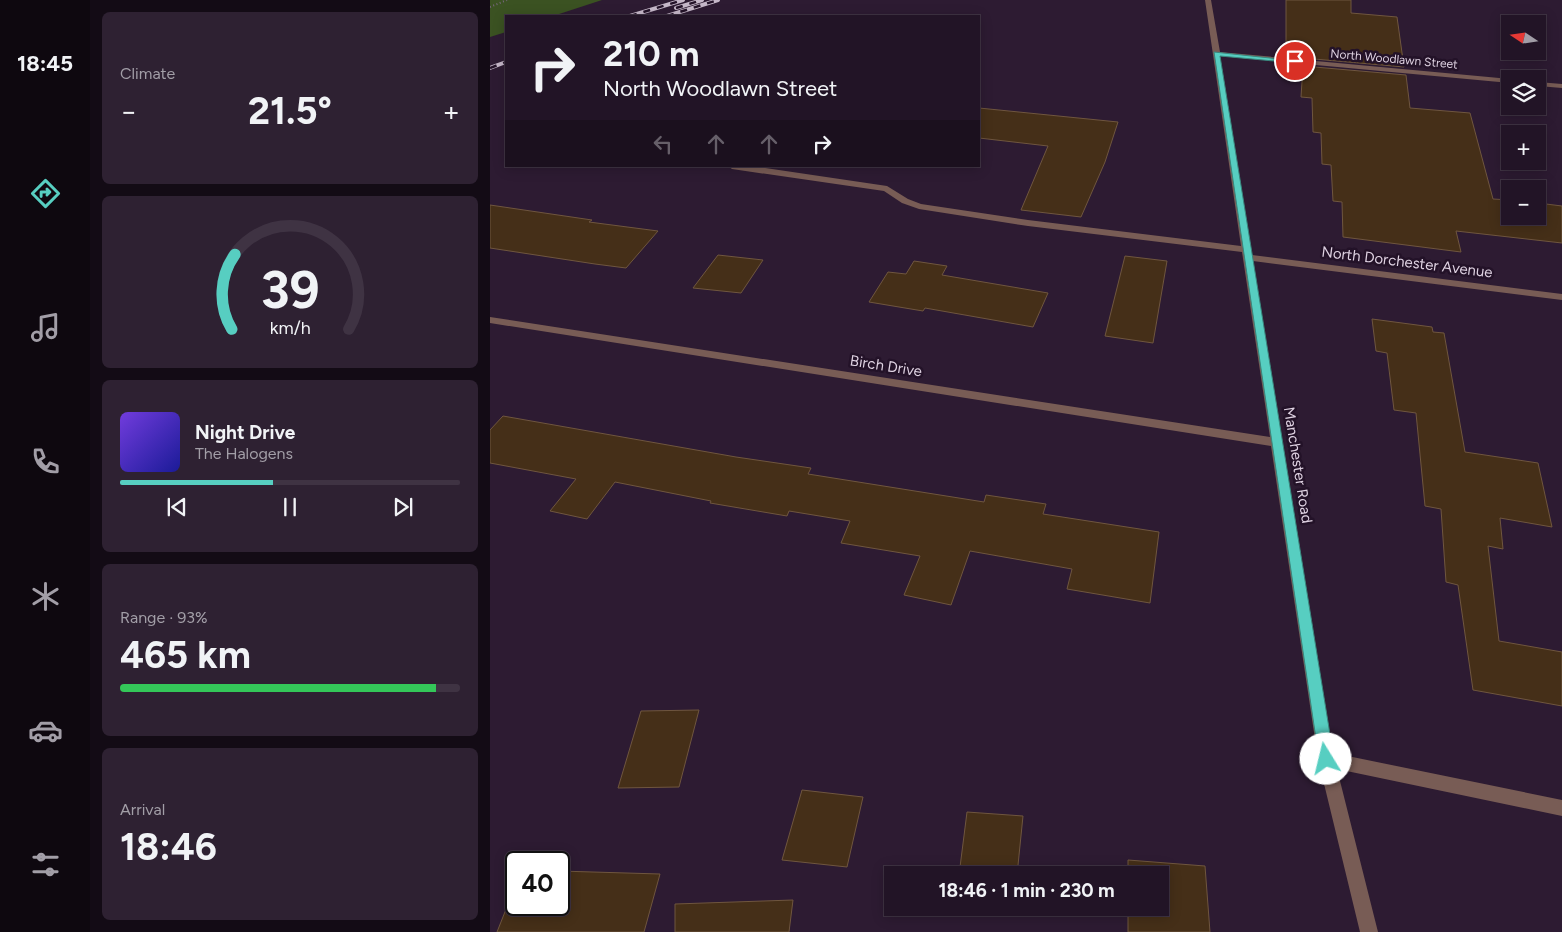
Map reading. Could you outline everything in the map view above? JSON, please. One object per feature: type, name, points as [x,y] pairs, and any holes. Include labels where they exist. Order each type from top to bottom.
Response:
[{"type":"street","name":"Manchester Road","points":[[1208,0],[1326,759],[1369,932]]},
{"type":"street","name":"North Woodlawn Street","points":[[1217,54],[1501,80]]},
{"type":"street","points":[[1546,85],[1562,86]]},
{"type":"street","name":"North Dorchester Avenue","points":[[739,167],[887,189],[905,201],[919,206],[1028,223],[1562,297]]},
{"type":"street","name":"Birch Drive","points":[[490,320],[1278,442]]},
{"type":"street","points":[[1326,759],[1562,808]]},
{"type":"path","points":[[490,7],[506,0]]},
{"type":"green space","points":[[490,0],[602,0],[556,15],[505,15],[505,32],[490,37]]},
{"type":"building","points":[[1286,0],[1351,0],[1351,13],[1397,17],[1404,67],[1303,58],[1304,44],[1286,43]]},
{"type":"building","points":[[1303,66],[1406,75],[1410,108],[1470,113],[1493,199],[1501,199],[1501,225],[1546,225],[1546,204],[1562,206],[1562,243],[1456,231],[1461,252],[1343,237],[1342,202],[1333,201],[1331,165],[1322,164],[1321,133],[1313,132],[1312,98],[1301,97]]},
{"type":"building","points":[[980,108],[1118,122],[1105,162],[1081,217],[1021,210],[1048,146],[980,138]]},
{"type":"building","points":[[490,205],[592,220],[589,222],[658,231],[626,268],[490,248]]},
{"type":"building","points":[[718,255],[763,260],[741,293],[693,288]]},
{"type":"building","points":[[1125,256],[1167,261],[1153,343],[1105,336]]},
{"type":"building","points":[[914,261],[947,266],[942,275],[1048,293],[1033,327],[925,308],[923,311],[869,302],[888,272],[906,274]]},
{"type":"building","points":[[1372,319],[1432,327],[1433,332],[1444,333],[1465,452],[1538,463],[1552,527],[1500,518],[1503,549],[1488,546],[1499,641],[1562,652],[1562,706],[1473,690],[1458,585],[1446,582],[1441,509],[1425,506],[1416,413],[1394,410],[1387,353],[1376,351]]},
{"type":"building","points":[[503,416],[736,457],[811,468],[808,474],[984,502],[986,495],[1046,504],[1043,514],[1159,532],[1150,603],[1067,589],[1072,569],[970,551],[951,605],[904,595],[920,556],[841,543],[850,521],[789,511],[787,516],[710,503],[711,501],[615,482],[587,519],[550,511],[576,479],[490,463],[490,430]]},
{"type":"building","points":[[699,710],[679,787],[618,788],[641,711]]},
{"type":"building","points":[[802,790],[863,797],[847,867],[782,860]]},
{"type":"building","points":[[967,812],[1023,816],[1018,866],[960,866]]},
{"type":"building","points":[[1128,860],[1205,866],[1210,932],[1128,932],[1128,916],[1169,916],[1169,866],[1128,866]]},
{"type":"building","points":[[570,871],[660,874],[644,932],[497,932],[505,912],[505,916],[570,916]]},
{"type":"building","points":[[793,900],[789,932],[675,932],[675,904]]},
{"type":"railway","points":[[633,15],[683,0]]},
{"type":"railway","points":[[676,8],[702,0]]},
{"type":"railway","points":[[670,15],[718,0]]},
{"type":"railway","points":[[490,68],[505,62]]},
{"type":"route","points":[[1295,61],[1217,54],[1326,759]]}]
